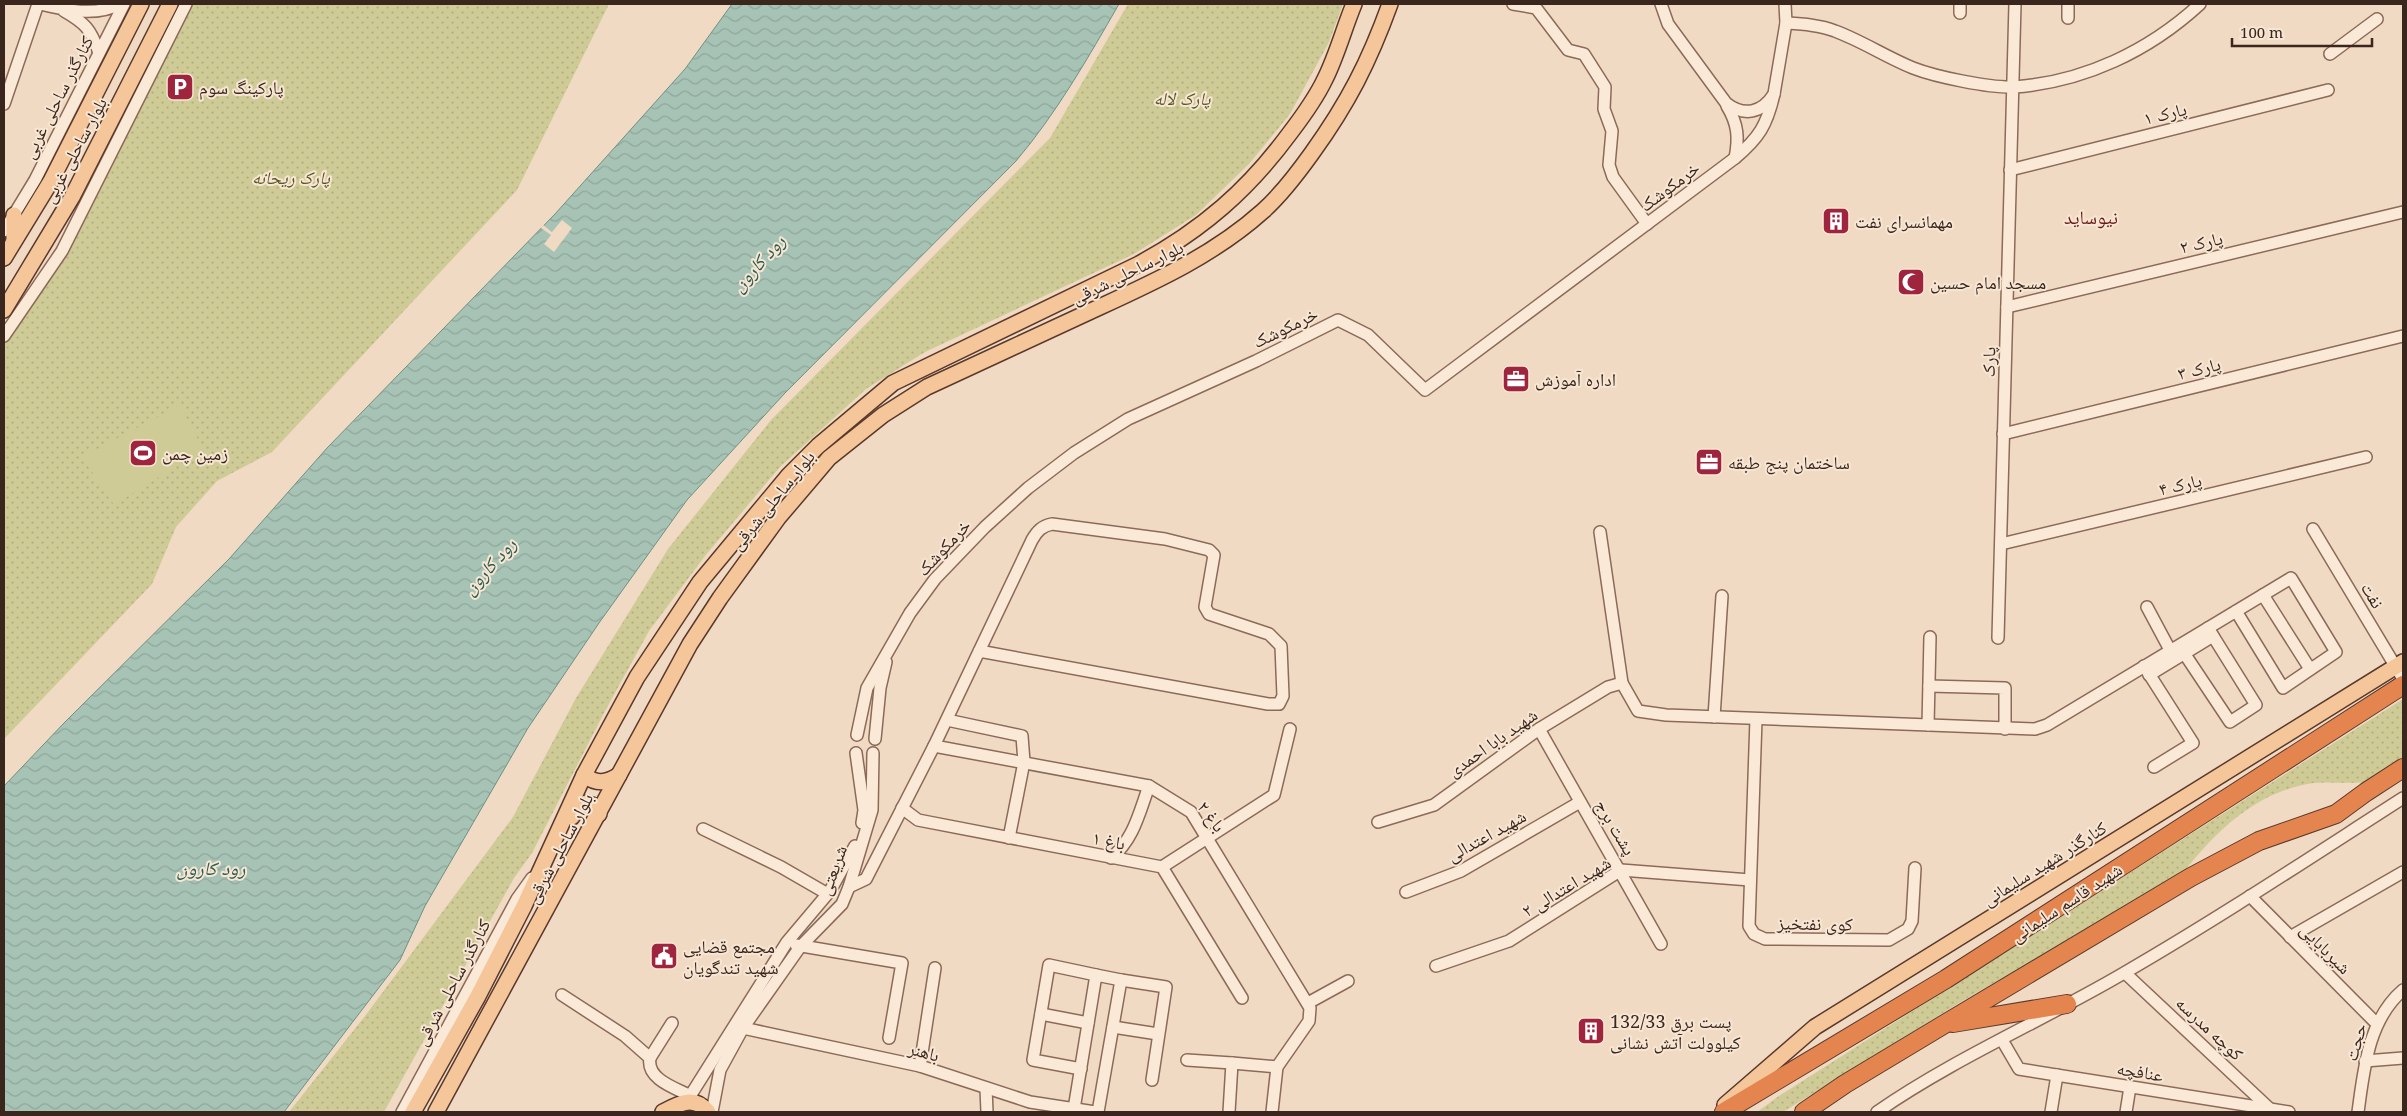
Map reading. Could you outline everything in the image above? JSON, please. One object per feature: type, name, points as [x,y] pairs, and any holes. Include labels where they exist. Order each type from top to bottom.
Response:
[{"type":"highway","name":"شهید قاسم سلیمانی","points":[[1724,1112],[1946,979],[2403,685]]},
{"type":"highway","points":[[1804,1112],[1845,1084],[2191,877],[2259,841],[2336,814],[2403,768]]},
{"type":"highway","points":[[1943,1025],[2067,1004]]},
{"type":"highway","points":[[1737,1112],[1770,1085]]},
{"type":"main road","name":"بلوار ساحلی غربی","points":[[4,258],[9,236],[51,181],[141,4]]},
{"type":"main road","name":"بلوار ساحلی غربی","points":[[4,310],[72,197],[170,4]]},
{"type":"main road","name":"بلوار ساحلی شرقی","points":[[413,1112],[478,996],[524,906],[584,775],[637,677],[700,582],[789,475],[818,446],[893,383],[1140,264],[1184,238],[1212,218],[1245,188],[1272,158],[1306,112],[1325,79],[1354,4]]},
{"type":"main road","points":[[1325,79],[1345,54],[1364,4]]},
{"type":"main road","name":"بلوار ساحلی شرقی","points":[[436,1112],[599,814],[663,692],[720,598],[778,518],[829,458],[883,415],[927,387],[1149,284],[1229,239],[1265,210],[1294,178],[1327,133],[1351,95],[1373,52],[1390,4]]},
{"type":"main road","points":[[9,236],[14,215]]},
{"type":"main road","name":"کنارگذر شهید سلیمانی","points":[[1717,1112],[1815,1027],[2401,669]]},
{"type":"main road","points":[[584,775],[592,781],[601,783],[611,781],[619,775]]},
{"type":"main road","points":[[542,866],[559,843],[578,806],[591,803],[599,814]]},
{"type":"main road","points":[[663,1112],[689,1098],[708,1112]]},
{"type":"street","points":[[4,104],[39,4],[60,9],[95,12],[111,9],[120,4]]},
{"type":"street","name":"کنارگذر ساحلی غربی","points":[[14,215],[35,180],[124,4]]},
{"type":"street","points":[[4,336],[62,251],[186,4]]},
{"type":"street","points":[[1513,4],[1536,8],[1568,50],[1584,54],[1605,87],[1604,109],[1612,130],[1609,165],[1612,177],[1647,224]]},
{"type":"street","points":[[1661,4],[1668,24],[1726,103],[1736,120],[1739,139],[1735,158]]},
{"type":"street","name":"خرمکوشک","points":[[889,651],[910,613],[935,579],[985,527],[1036,482],[1074,454],[1128,419],[1256,361],[1338,320],[1368,335],[1425,390],[1754,142],[1768,119],[1774,94],[1786,23],[1785,4]]},
{"type":"street","name":"پارک","points":[[1998,638],[2015,4]]},
{"type":"street","points":[[2068,4],[2068,18]]},
{"type":"street","points":[[1786,23],[1807,24],[1834,30],[1870,49],[1915,68],[1959,80],[2012,87],[2056,79],[2100,67],[2139,50],[2177,25],[2200,4]]},
{"type":"street","points":[[60,9],[84,23],[94,36],[99,53]]},
{"type":"street","points":[[2330,54],[2377,19]]},
{"type":"street","name":"پارک ۱","points":[[2010,170],[2328,90]]},
{"type":"street","points":[[1726,103],[1735,110],[1747,112],[1758,110],[1768,104],[1774,94]]},
{"type":"street","name":"پارک ۲","points":[[2007,307],[2403,212]]},
{"type":"street","name":"پارک ۳","points":[[2003,434],[2403,336]]},
{"type":"street","name":"پارک ۴","points":[[2000,544],[2366,456]]},
{"type":"street","points":[[850,887],[866,879],[947,720],[979,651],[1036,532],[1045,525],[1052,524],[1165,539],[1209,550],[1214,555],[1206,607],[1209,614],[1270,634],[1281,646],[1283,696],[1279,704],[1268,704],[979,651]]},
{"type":"street","name":"نفت","points":[[2313,529],[2401,669]]},
{"type":"street","points":[[1600,532],[1622,683],[1638,711],[1714,717],[2035,729],[2047,725],[2147,670],[2184,653],[2236,611],[2291,578],[2336,652],[2283,688],[2236,611]]},
{"type":"street","points":[[2263,594],[2310,669]]},
{"type":"street","points":[[1714,717],[1722,596]]},
{"type":"street","points":[[2147,607],[2170,650]]},
{"type":"street","points":[[2147,670],[2170,650],[2210,632]]},
{"type":"street","points":[[2184,653],[2230,722],[2256,705],[2210,632]]},
{"type":"street","points":[[1928,726],[1930,637]]},
{"type":"street","points":[[889,651],[880,688],[875,739],[876,749],[874,753],[865,757],[856,753],[852,744],[857,735],[867,688],[889,651]]},
{"type":"street","points":[[2147,670],[2193,742],[2154,767]]},
{"type":"street","name":"شهید بابا احمدی","points":[[1378,822],[1434,805],[1539,729],[1608,687],[1622,683]]},
{"type":"street","points":[[1929,686],[2005,688],[2005,729]]},
{"type":"street","name":"کوی نفتخیز","points":[[1756,718],[1749,926],[1754,934],[1765,939],[1875,942],[1889,940],[1908,929],[1912,921],[1915,868]]},
{"type":"street","points":[[947,720],[1022,736],[1024,762],[1009,838]]},
{"type":"street","points":[[1242,998],[1162,867],[1274,795],[1290,729]]},
{"type":"street","name":"پشت برج","points":[[1539,729],[1621,870],[1661,944]]},
{"type":"street","points":[[857,735],[867,733],[875,739]]},
{"type":"street","name":"باغ ۲","points":[[934,746],[1150,786],[1191,812],[1308,1003]]},
{"type":"street","name":"شریعتی","points":[[712,1112],[720,1070],[743,1028],[800,947],[840,907],[850,887],[864,810],[856,753]]},
{"type":"street","name":"شریعتی","points":[[689,1098],[787,942],[856,853],[872,810],[874,753]]},
{"type":"street","points":[[1111,858],[1124,848],[1132,834],[1150,786]]},
{"type":"street","points":[[1885,1110],[2002,1040],[2124,973],[2250,896],[2403,798]]},
{"type":"street","name":"شهید اعتدالی","points":[[1406,892],[1461,871],[1580,802]]},
{"type":"street","name":"باغ ۱","points":[[902,808],[918,820],[1162,867]]},
{"type":"street","points":[[703,829],[781,868],[826,894],[836,892],[843,900]]},
{"type":"street","name":"کنارگذر ساحلی شرقی","points":[[402,1112],[517,899],[542,866]]},
{"type":"street","name":"شهید اعتدالی ۲","points":[[1436,966],[1509,941],[1621,870],[1750,880]]},
{"type":"street","points":[[2290,937],[2403,872]]},
{"type":"street","points":[[826,894],[826,906],[835,910]]},
{"type":"street","name":"شیربابایی","points":[[2250,896],[2377,1024]]},
{"type":"street","points":[[787,942],[800,947],[902,963],[889,1038]]},
{"type":"street","points":[[1081,1068],[1033,1060],[1049,965],[1120,980],[1166,987],[1152,1080]]},
{"type":"street","points":[[920,1066],[936,968]]},
{"type":"street","name":"کوچه مدرسه","points":[[2124,973],[2270,1111]]},
{"type":"street","points":[[1074,1109],[1096,975]]},
{"type":"street","points":[[1097,1112],[1120,980]]},
{"type":"street","points":[[1272,1112],[1277,1067],[1309,1021],[1310,1008],[1308,1003],[1348,981]]},
{"type":"street","name":"حجت","points":[[2358,1112],[2365,1061],[2377,1024],[2392,1000],[2403,990]]},
{"type":"street","points":[[562,995],[625,1036],[650,1058]]},
{"type":"street","points":[[1041,1014],[1088,1023]]},
{"type":"street","points":[[672,1023],[650,1058],[649,1064],[655,1075],[689,1098]]},
{"type":"street","points":[[1113,1027],[1158,1034]]},
{"type":"street","name":"باهنر","points":[[743,1028],[920,1066],[1030,1102],[1097,1112]]},
{"type":"street","name":"عنافچه","points":[[2002,1040],[2019,1069],[2270,1111],[2289,1112]]},
{"type":"street","points":[[2365,1061],[2403,1058]]},
{"type":"street","points":[[1187,1060],[1277,1067]]},
{"type":"street","points":[[1229,1112],[1232,1063]]},
{"type":"street","points":[[2051,1112],[2058,1075]]},
{"type":"street","points":[[2126,1112],[2130,1087]]},
{"type":"street","points":[[986,1088],[987,1112]]},
{"type":"green space","name":"پارک ریحانه","points":[[182,4],[609,4],[517,190],[272,452],[217,481],[176,527],[152,584],[4,739],[4,341],[87,207]]},
{"type":"green space","name":"پارک لاله","points":[[1128,4],[1343,4],[1329,42],[1290,114],[1249,164],[1196,215],[1134,254],[925,352],[866,389],[780,467],[705,556],[649,631],[604,713],[532,853],[514,878],[384,1112],[289,1112],[365,1016],[513,817],[576,698],[668,549],[771,420],[1050,138]]},
{"type":"green space","name":"زمین چمن","points":[[180,405],[203,449],[114,505],[82,457]]},
{"type":"green space","points":[[2403,699],[2403,762],[2383,775],[2374,780],[2363,782],[2313,783],[2273,795],[2256,804],[2224,828],[2183,873],[1959,1003],[1783,1112],[1757,1112],[1779,1096]]},
{"type":"water","name":"رود کارون","points":[[732,4],[1119,4],[1058,105],[1016,161],[785,393],[687,500],[599,623],[528,728],[425,906],[400,960],[284,1112],[4,1112],[4,786],[64,723],[229,559],[327,448],[555,214],[685,69]]},
{"type":"pier","points":[[562,220],[572,228],[554,252],[544,244],[551,235],[541,228],[543,225],[552,232]]},
{"type":"place","name":"پارکینگ سوم","points":[[180,87]]},
{"type":"place","name":"مهمانسرای نفت","points":[[1836,221]]},
{"type":"place","name":"مسجد امام حسین","points":[[1911,282]]},
{"type":"place","name":"اداره آموزش","points":[[1516,379]]},
{"type":"place","name":"زمین چمن","points":[[143,453]]},
{"type":"place","name":"ساختمان پنج طبقه","points":[[1709,462]]},
{"type":"place","name":"مجتمع قضایی شهید تندگویان","points":[[664,956]]},
{"type":"place","name":"پست برق 132/33 کیلوولت آتش نشانی","points":[[1591,1031]]},
{"type":"district","name":"نیوساید","points":[[2091,217]]}]
